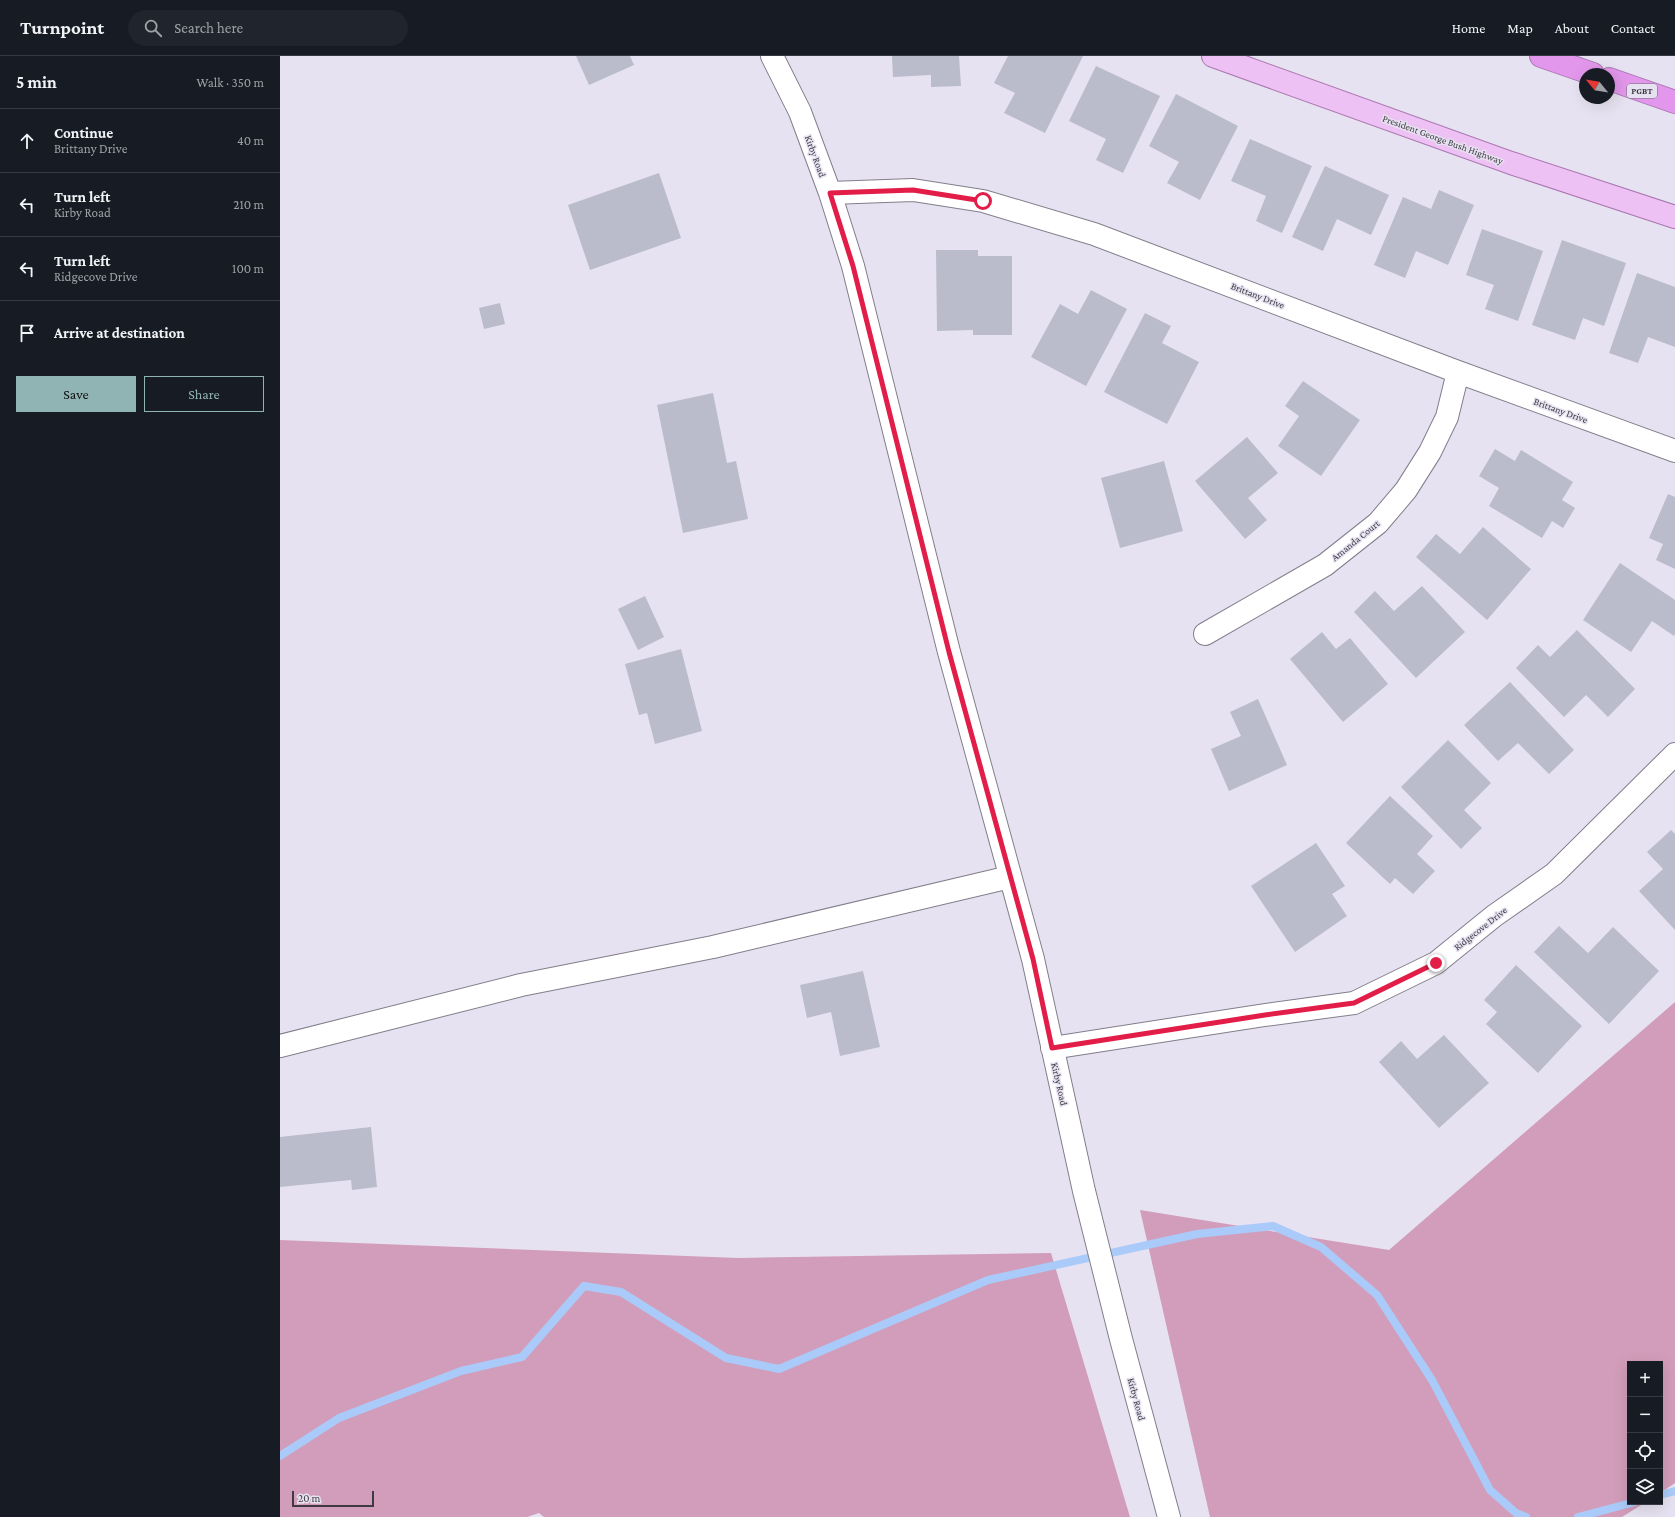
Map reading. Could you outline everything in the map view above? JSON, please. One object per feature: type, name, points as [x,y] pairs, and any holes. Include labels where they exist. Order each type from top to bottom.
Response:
[{"type":"highway","points":[[1541,56],[1579,69]]},
{"type":"highway","name":"PGBT","points":[[1615,81],[1675,102]]},
{"type":"main road","name":"President George Bush Highway","points":[[1213,56],[1511,163],[1675,217]]},
{"type":"street","name":"Kirby Road","points":[[772,56],[800,112],[830,193],[853,266],[949,652],[1033,959],[1084,1191],[1120,1339],[1169,1517]]},
{"type":"street","name":"Brittany Drive","points":[[830,193],[913,190],[983,201],[1094,234],[1458,372],[1675,451]]},
{"type":"street","name":"Amanda Court","points":[[1205,634],[1325,564],[1378,523],[1406,490],[1430,452],[1447,417],[1458,372]]},
{"type":"street","name":"Ridgecove Drive","points":[[1052,1048],[1265,1015],[1354,1003],[1436,963],[1494,916],[1554,874],[1675,754]]},
{"type":"street","points":[[280,1046],[521,985],[713,947],[1010,877]]},
{"type":"shaded area","points":[[1675,1002],[1675,1483],[1663,1491],[1663,1361],[1627,1361],[1627,1505],[1641,1505],[1622,1517],[1210,1517],[1140,1210],[1389,1250]]},
{"type":"shaded area","points":[[280,1240],[738,1258],[1051,1253],[1130,1517],[544,1517],[539,1513],[527,1517],[280,1517]]},
{"type":"building","points":[[576,56],[630,56],[634,65],[589,85]]},
{"type":"building","points":[[892,56],[959,56],[961,86],[931,87],[931,75],[893,77]]},
{"type":"building","points":[[1008,56],[1083,56],[1045,133],[1004,113],[1015,93],[994,83]]},
{"type":"building","points":[[1096,66],[1160,96],[1123,173],[1096,160],[1106,139],[1069,121]]},
{"type":"building","points":[[1176,94],[1238,126],[1200,200],[1167,183],[1179,162],[1149,146]]},
{"type":"building","points":[[1250,139],[1312,166],[1282,233],[1256,221],[1266,196],[1231,181]]},
{"type":"building","points":[[1325,166],[1389,195],[1371,235],[1337,219],[1323,251],[1292,237]]},
{"type":"building","points":[[659,173],[681,238],[590,270],[568,205]]},
{"type":"building","points":[[1439,190],[1474,205],[1448,265],[1416,251],[1405,278],[1374,265],[1403,197],[1431,209]]},
{"type":"building","points":[[1482,229],[1543,251],[1518,321],[1485,309],[1494,285],[1466,275]]},
{"type":"building","points":[[1562,240],[1626,263],[1604,326],[1583,318],[1575,340],[1532,325]]},
{"type":"building","points":[[936,250],[978,250],[978,256],[1012,256],[1012,335],[973,335],[973,330],[937,331]]},
{"type":"building","points":[[1637,273],[1675,287],[1675,347],[1648,337],[1638,363],[1609,353]]},
{"type":"building","points":[[1091,290],[1127,309],[1086,386],[1031,357],[1060,304],[1078,314]]},
{"type":"building","points":[[500,303],[505,324],[484,329],[479,308]]},
{"type":"building","points":[[1145,313],[1171,326],[1162,343],[1199,362],[1167,424],[1104,392]]},
{"type":"building","points":[[1303,381],[1360,420],[1321,476],[1278,446],[1299,416],[1285,406]]},
{"type":"building","points":[[713,393],[727,463],[736,461],[748,519],[683,533],[657,405]]},
{"type":"building","points":[[1247,437],[1278,473],[1248,498],[1267,520],[1245,539],[1195,481]]},
{"type":"building","points":[[1495,449],[1515,461],[1521,450],[1573,482],[1562,500],[1575,508],[1563,528],[1552,521],[1542,538],[1489,506],[1499,488],[1479,476]]},
{"type":"building","points":[[1164,461],[1183,531],[1120,548],[1101,478]]},
{"type":"building","points":[[1668,494],[1675,497],[1675,569],[1656,560],[1663,544],[1649,538]]},
{"type":"building","points":[[1483,527],[1531,569],[1487,620],[1416,557],[1436,534],[1460,554]]},
{"type":"building","points":[[1620,563],[1675,600],[1674,636],[1652,621],[1631,652],[1583,620]]},
{"type":"building","points":[[1422,586],[1465,632],[1416,678],[1354,612],[1375,591],[1394,611]]},
{"type":"building","points":[[645,596],[664,637],[638,650],[618,609]]},
{"type":"building","points":[[1577,630],[1635,689],[1608,717],[1586,695],[1564,717],[1516,668],[1538,645],[1550,657]]},
{"type":"building","points":[[1322,632],[1336,649],[1350,638],[1388,684],[1343,722],[1290,659]]},
{"type":"building","points":[[681,649],[702,731],[655,744],[647,713],[639,715],[625,664]]},
{"type":"building","points":[[1510,682],[1574,750],[1549,774],[1518,743],[1498,761],[1464,725]]},
{"type":"building","points":[[1258,699],[1287,765],[1229,791],[1211,749],[1241,736],[1230,712]]},
{"type":"building","points":[[1448,740],[1491,783],[1464,810],[1482,828],[1461,849],[1401,787]]},
{"type":"building","points":[[1390,796],[1433,836],[1417,854],[1435,871],[1413,894],[1395,878],[1390,884],[1346,843]]},
{"type":"building","points":[[1671,830],[1675,834],[1675,930],[1639,891],[1663,869],[1647,852]]},
{"type":"building","points":[[1316,843],[1345,886],[1332,894],[1347,916],[1295,952],[1251,886]]},
{"type":"building","points":[[1559,926],[1588,953],[1613,927],[1659,971],[1609,1024],[1534,952]]},
{"type":"building","points":[[1516,965],[1582,1026],[1538,1073],[1486,1024],[1497,1012],[1484,1000]]},
{"type":"building","points":[[863,971],[880,1047],[840,1056],[831,1012],[807,1018],[800,985]]},
{"type":"building","points":[[1444,1035],[1489,1083],[1439,1128],[1379,1062],[1401,1041],[1417,1059]]},
{"type":"building","points":[[371,1127],[377,1187],[352,1190],[351,1180],[280,1187],[280,1137]]},
{"type":"waterway","points":[[280,1456],[339,1418],[461,1371],[522,1357],[584,1286],[621,1292],[726,1358],[779,1369],[988,1280],[1197,1234],[1273,1226],[1321,1247],[1377,1295],[1432,1380],[1490,1490],[1516,1513],[1526,1517]]},
{"type":"waterway","points":[[1663,1494],[1675,1491]]},
{"type":"waterway","points":[[1578,1517],[1627,1504]]},
{"type":"route","points":[[983,201],[913,190],[830,193],[853,266],[949,652],[1033,959],[1052,1048],[1265,1015],[1354,1003],[1436,963]]}]
